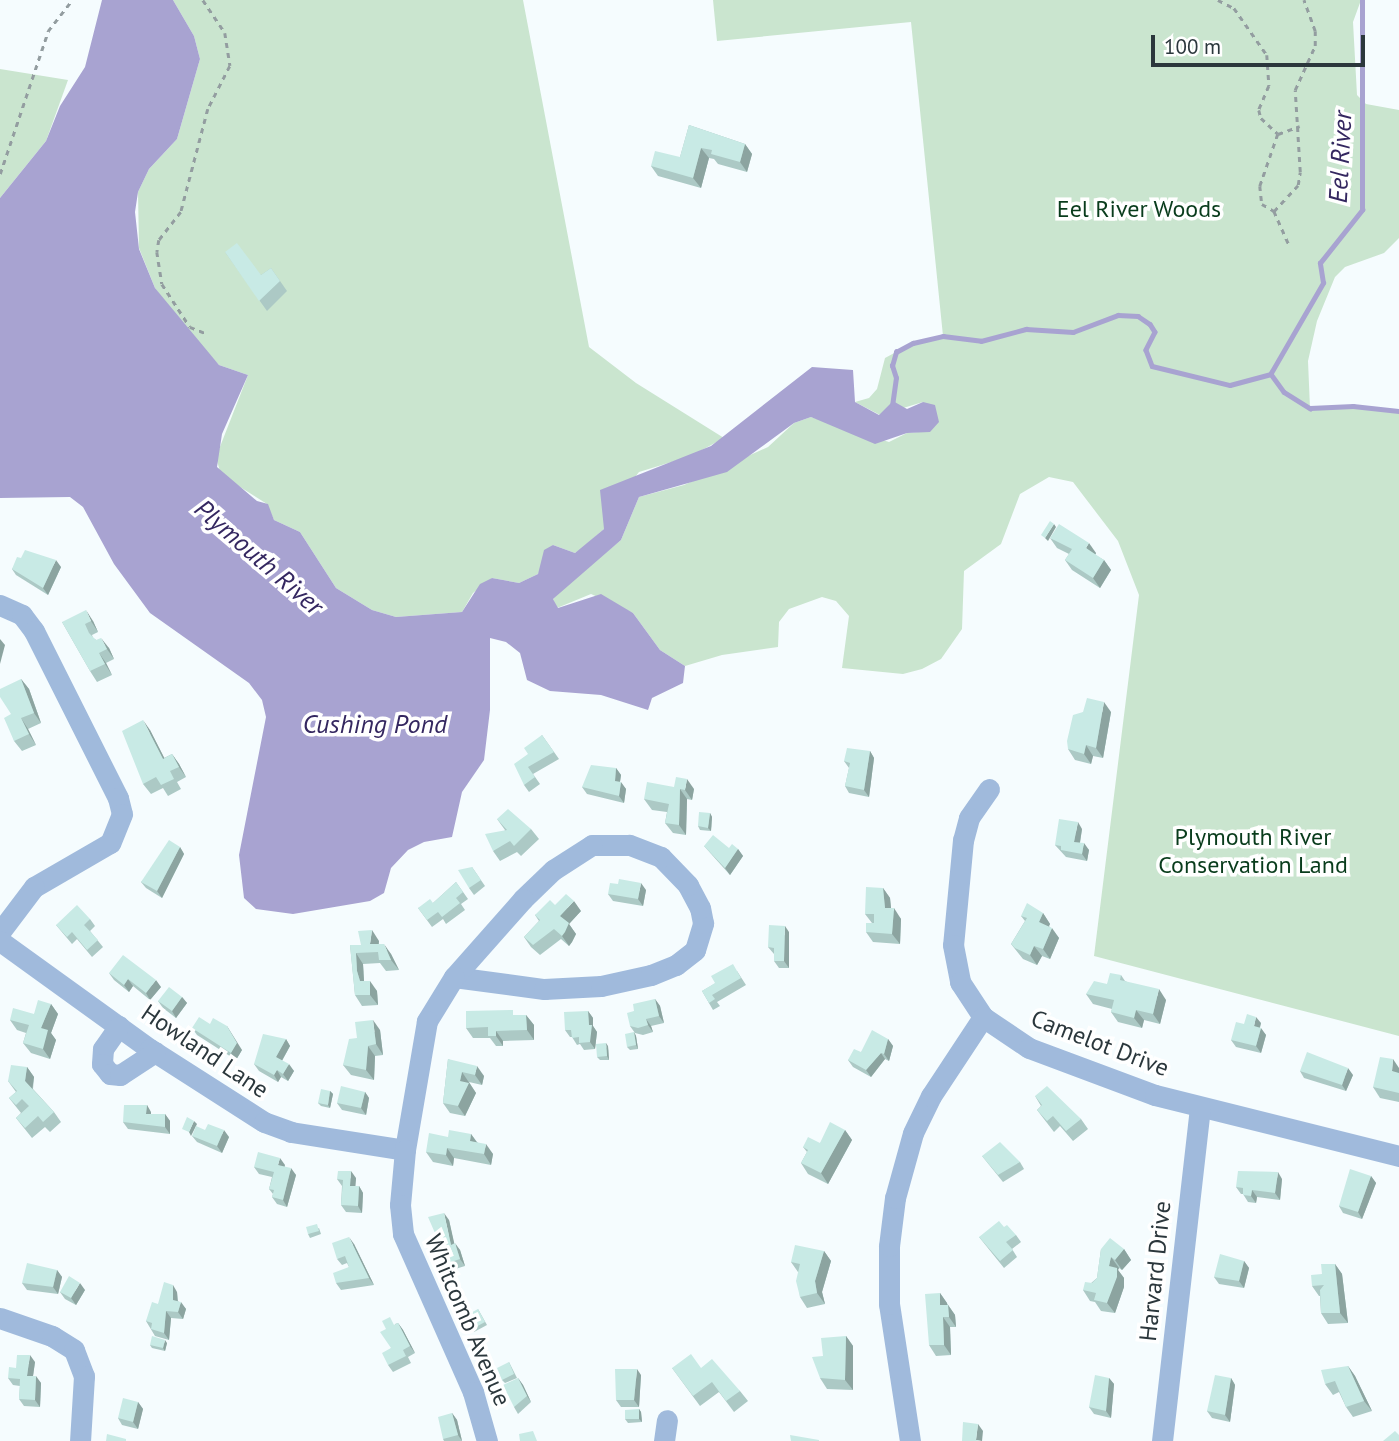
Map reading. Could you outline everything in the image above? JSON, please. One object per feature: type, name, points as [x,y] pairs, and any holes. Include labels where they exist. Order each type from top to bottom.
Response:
[{"type":"street","points":[[0,605],[23,615],[34,631],[118,797],[122,814],[110,843],[34,887],[0,932]]},
{"type":"street","name":"Camelot Drive","points":[[989,789],[969,818],[963,840],[953,945],[960,982],[983,1017],[1029,1048],[1059,1060],[1200,1107],[1399,1156]]},
{"type":"street","name":"Whitcomb Avenue","points":[[454,977],[544,989],[601,986],[651,975],[676,965],[695,950],[704,923],[700,908],[688,885],[661,857],[629,845],[592,845],[553,870],[454,977],[422,1034],[405,1150],[400,1205],[402,1234],[411,1261],[473,1392],[488,1441]]},
{"type":"street","name":"Howland Lane","points":[[0,941],[155,1052],[273,1125],[314,1137],[405,1150]]},
{"type":"street","points":[[910,1441],[889,1304],[895,1198],[913,1133],[930,1096],[983,1017]]},
{"type":"street","points":[[119,1026],[103,1049],[102,1064],[110,1074],[120,1076],[155,1052]]},
{"type":"street","name":"Harvard Drive","points":[[1162,1441],[1200,1107]]},
{"type":"street","points":[[0,1318],[52,1336],[74,1350],[83,1376],[80,1441]]},
{"type":"path","points":[[0,174],[48,32],[72,0]]},
{"type":"path","points":[[203,0],[225,33],[230,66],[208,109],[181,212],[159,240],[157,252],[162,284],[190,327],[205,333]]},
{"type":"path","points":[[1218,0],[1234,8],[1267,55],[1269,86],[1259,110],[1261,118],[1278,134]]},
{"type":"path","points":[[1274,211],[1298,185],[1300,126],[1295,90],[1315,46],[1315,31],[1304,0]]},
{"type":"path","points":[[1278,134],[1300,126]]},
{"type":"path","points":[[1278,134],[1260,186],[1262,204],[1274,211],[1289,245]]},
{"type":"green space","points":[[173,0],[523,0],[589,347],[636,383],[724,438],[691,456],[639,472],[605,515],[604,529],[581,549],[575,553],[553,545],[538,574],[519,583],[492,578],[473,593],[462,612],[396,617],[372,610],[336,588],[300,532],[274,520],[267,504],[221,475],[216,457],[248,375],[219,365],[176,318],[155,288],[139,248],[138,192],[149,169],[177,139],[200,59],[194,36]]},
{"type":"green space","name":"Eel River Woods","points":[[713,0],[1361,0],[1353,22],[1357,95],[1366,104],[1399,110],[1399,238],[1384,253],[1345,267],[1335,277],[1317,321],[1308,361],[1310,408],[1353,406],[1399,411],[1399,1036],[1094,956],[1139,595],[1118,541],[1073,482],[1049,477],[1020,494],[1001,544],[964,571],[962,629],[941,659],[922,669],[903,674],[842,668],[849,616],[836,601],[822,597],[789,609],[779,622],[778,647],[722,655],[685,666],[660,650],[633,613],[591,594],[557,608],[553,599],[566,585],[621,540],[639,497],[684,485],[768,447],[794,423],[811,417],[889,442],[907,433],[930,431],[923,402],[880,415],[855,402],[869,398],[877,389],[885,358],[913,343],[943,336],[911,22],[717,41]]},
{"type":"green space","points":[[0,69],[68,80],[46,141],[0,198]]},
{"type":"water","name":"Cushing Pond","points":[[102,0],[173,0],[194,36],[200,59],[177,139],[149,169],[138,192],[135,212],[139,249],[155,288],[219,365],[248,375],[222,434],[217,467],[257,501],[268,504],[274,520],[300,532],[336,588],[372,610],[396,617],[462,612],[480,584],[492,578],[519,583],[538,574],[544,550],[553,545],[575,553],[604,529],[600,490],[711,446],[812,367],[853,370],[855,402],[879,415],[893,401],[907,409],[923,402],[935,405],[939,422],[930,432],[907,433],[875,444],[811,417],[794,423],[727,472],[639,497],[621,540],[553,599],[558,608],[601,594],[633,613],[660,650],[685,666],[683,683],[652,698],[648,710],[601,695],[550,691],[527,680],[520,653],[506,642],[490,638],[490,710],[484,760],[462,792],[452,837],[424,842],[408,850],[391,868],[384,893],[370,901],[293,914],[256,909],[244,898],[239,855],[266,717],[262,700],[249,683],[150,613],[114,564],[83,507],[70,497],[0,498],[0,198],[46,141],[60,106],[85,67]]},
{"type":"building","points":[[689,125],[745,144],[740,162],[711,154],[712,150],[701,148],[693,178],[651,166],[655,151],[680,157]]},
{"type":"building","points":[[237,243],[261,275],[271,268],[280,281],[259,301],[225,252]]},
{"type":"building","points":[[1050,521],[1054,524],[1045,538],[1041,535]]},
{"type":"building","points":[[1059,524],[1089,543],[1086,548],[1104,560],[1093,578],[1065,560],[1072,549],[1050,538]]},
{"type":"building","points":[[25,550],[56,560],[43,588],[12,569],[17,557],[21,558]]},
{"type":"building","points":[[86,610],[91,621],[85,624],[89,633],[96,640],[101,638],[107,649],[99,653],[105,664],[90,671],[62,622]]},
{"type":"building","points":[[21,679],[34,713],[21,718],[29,734],[14,741],[4,718],[11,714],[0,697],[0,689]]},
{"type":"building","points":[[1087,698],[1104,702],[1096,748],[1086,745],[1084,754],[1068,749],[1067,741],[1073,715],[1083,712]]},
{"type":"building","points":[[143,720],[163,759],[172,754],[179,767],[170,771],[174,779],[161,785],[156,777],[143,784],[122,731]]},
{"type":"building","points":[[542,735],[554,752],[528,767],[535,777],[524,785],[514,764],[528,754],[524,748]]},
{"type":"building","points":[[847,748],[870,751],[864,790],[845,786],[850,763],[844,761]]},
{"type":"building","points":[[591,765],[616,768],[615,781],[621,782],[619,796],[582,787]]},
{"type":"building","points":[[676,777],[687,779],[685,790],[680,789],[679,825],[665,823],[669,804],[644,799],[647,782],[674,787]]},
{"type":"building","points":[[508,809],[531,829],[514,846],[510,841],[493,851],[485,834],[507,830],[497,819]]},
{"type":"building","points":[[699,812],[710,813],[708,828],[698,826]]},
{"type":"building","points":[[1059,819],[1078,822],[1074,842],[1084,843],[1082,854],[1061,850],[1061,846],[1055,845]]},
{"type":"building","points":[[713,835],[729,848],[732,844],[738,849],[725,868],[704,846]]},
{"type":"building","points":[[169,840],[180,847],[157,891],[141,882]]},
{"type":"building","points":[[472,867],[481,880],[469,888],[458,870]]},
{"type":"building","points":[[619,879],[641,883],[638,899],[608,894],[610,883],[618,884]]},
{"type":"building","points":[[456,882],[463,892],[456,898],[460,903],[442,917],[438,912],[427,920],[418,908],[430,899],[433,903]]},
{"type":"building","points":[[866,887],[883,888],[885,908],[894,908],[892,934],[866,932],[866,923],[874,923],[874,914],[865,914]]},
{"type":"building","points":[[566,894],[574,901],[560,916],[569,923],[565,932],[562,936],[554,929],[533,945],[524,937],[540,920],[535,915],[550,900],[555,905]]},
{"type":"building","points":[[1027,903],[1043,913],[1039,922],[1052,928],[1043,949],[1034,946],[1030,955],[1011,944],[1027,918],[1021,916]]},
{"type":"building","points":[[77,905],[90,919],[84,925],[98,940],[87,950],[72,932],[67,937],[56,925]]},
{"type":"building","points":[[769,925],[785,926],[784,961],[774,961],[774,948],[768,947]]},
{"type":"building","points":[[372,930],[370,944],[384,944],[391,960],[379,960],[378,952],[356,953],[360,981],[370,981],[370,995],[355,995],[350,945],[361,945],[358,931]]},
{"type":"building","points":[[123,955],[156,980],[146,993],[128,979],[124,985],[109,973]]},
{"type":"building","points":[[733,964],[741,978],[712,995],[715,999],[709,1003],[702,991],[715,983],[711,976]]},
{"type":"building","points":[[1110,973],[1121,975],[1120,980],[1159,989],[1153,1014],[1136,1010],[1134,1018],[1111,1012],[1114,1000],[1086,994],[1094,981],[1107,984]]},
{"type":"building","points":[[169,987],[182,997],[172,1011],[158,1001]]},
{"type":"building","points":[[655,999],[659,1016],[646,1019],[648,1025],[638,1028],[630,1026],[627,1013],[634,1011],[633,1004]]},
{"type":"building","points":[[38,1000],[51,1004],[41,1028],[48,1030],[43,1049],[23,1043],[29,1025],[10,1020],[13,1008],[34,1014]]},
{"type":"building","points":[[513,1010],[513,1015],[526,1015],[527,1030],[496,1031],[496,1036],[488,1036],[488,1027],[466,1028],[466,1011]]},
{"type":"building","points":[[588,1011],[589,1025],[592,1025],[590,1042],[579,1043],[579,1037],[572,1038],[571,1030],[565,1030],[564,1012]]},
{"type":"building","points":[[1247,1014],[1256,1017],[1254,1026],[1261,1028],[1256,1046],[1231,1040],[1236,1022],[1244,1024]]},
{"type":"building","points":[[199,1017],[210,1024],[213,1018],[227,1026],[237,1043],[231,1053],[192,1028]]},
{"type":"building","points":[[373,1020],[376,1044],[368,1046],[366,1070],[343,1065],[349,1039],[357,1038],[355,1022]]},
{"type":"building","points":[[872,1030],[888,1039],[884,1054],[881,1053],[866,1070],[848,1060],[854,1049],[861,1052]]},
{"type":"building","points":[[634,1032],[636,1045],[627,1047],[625,1034]]},
{"type":"building","points":[[263,1034],[286,1039],[276,1057],[289,1064],[283,1074],[277,1070],[274,1075],[254,1064]]},
{"type":"building","points":[[606,1043],[607,1056],[597,1057],[596,1044]]},
{"type":"building","points":[[1307,1052],[1348,1068],[1342,1085],[1300,1071]]},
{"type":"building","points":[[1380,1057],[1393,1059],[1392,1071],[1399,1073],[1399,1093],[1373,1087]]},
{"type":"building","points":[[448,1059],[477,1066],[475,1075],[462,1072],[460,1081],[469,1083],[458,1106],[443,1103]]},
{"type":"building","points":[[11,1065],[27,1067],[25,1081],[54,1112],[43,1122],[38,1116],[25,1128],[16,1118],[29,1106],[22,1099],[16,1105],[9,1098],[17,1091],[8,1081]]},
{"type":"building","points":[[341,1086],[365,1092],[361,1108],[337,1103]]},
{"type":"building","points":[[1047,1086],[1081,1119],[1066,1131],[1053,1116],[1047,1121],[1037,1110],[1042,1105],[1035,1096]]},
{"type":"building","points":[[321,1089],[330,1091],[328,1105],[318,1103]]},
{"type":"building","points":[[124,1105],[147,1105],[146,1114],[165,1114],[165,1127],[123,1122]]},
{"type":"building","points":[[187,1117],[194,1121],[189,1132],[182,1129]]},
{"type":"building","points":[[830,1122],[845,1130],[821,1173],[801,1163],[808,1150],[803,1147],[808,1137],[820,1143]]},
{"type":"building","points":[[208,1124],[224,1130],[217,1146],[192,1136],[196,1126],[205,1130]]},
{"type":"building","points":[[449,1130],[471,1134],[470,1141],[486,1144],[484,1154],[447,1148],[446,1155],[426,1152],[429,1133],[448,1137]]},
{"type":"building","points":[[1000,1142],[1020,1162],[998,1175],[982,1156]]},
{"type":"building","points":[[258,1152],[280,1158],[278,1165],[291,1168],[283,1200],[272,1197],[274,1190],[269,1189],[274,1172],[254,1167]]},
{"type":"building","points":[[1350,1169],[1371,1176],[1358,1212],[1339,1206]]},
{"type":"building","points":[[338,1171],[351,1171],[350,1186],[359,1186],[358,1206],[341,1205],[343,1180],[337,1179]]},
{"type":"building","points":[[1238,1171],[1278,1172],[1275,1193],[1252,1190],[1251,1196],[1243,1195],[1243,1188],[1236,1187]]},
{"type":"building","points":[[444,1213],[451,1245],[455,1243],[460,1259],[448,1263],[428,1217]]},
{"type":"building","points":[[999,1221],[1016,1235],[1006,1242],[1013,1250],[1000,1261],[979,1237]]},
{"type":"building","points":[[317,1224],[319,1231],[308,1234],[306,1227]]},
{"type":"building","points":[[349,1237],[369,1278],[336,1283],[333,1273],[349,1267],[345,1256],[337,1259],[332,1243]]},
{"type":"building","points":[[1110,1238],[1124,1249],[1115,1260],[1111,1257],[1109,1266],[1117,1268],[1117,1277],[1107,1303],[1094,1300],[1096,1293],[1083,1290],[1085,1282],[1092,1283],[1097,1278],[1101,1249]]},
{"type":"building","points":[[795,1245],[824,1251],[815,1281],[817,1293],[800,1297],[796,1281],[800,1264],[791,1262]]},
{"type":"building","points":[[1220,1254],[1244,1261],[1239,1281],[1214,1277]]},
{"type":"building","points":[[27,1263],[57,1270],[53,1287],[22,1283]]},
{"type":"building","points":[[1321,1264],[1335,1264],[1340,1313],[1321,1313],[1320,1290],[1324,1285],[1312,1286],[1311,1275],[1322,1274]]},
{"type":"building","points":[[69,1276],[80,1283],[71,1298],[60,1292]]},
{"type":"building","points":[[164,1282],[173,1285],[173,1300],[181,1302],[178,1312],[166,1311],[164,1333],[151,1329],[152,1323],[146,1321],[152,1302],[158,1304]]},
{"type":"building","points":[[940,1293],[940,1305],[948,1305],[949,1317],[943,1317],[944,1345],[929,1345],[925,1294]]},
{"type":"building","points":[[478,1309],[485,1322],[472,1329],[465,1316]]},
{"type":"building","points":[[390,1317],[394,1325],[398,1323],[410,1346],[403,1350],[406,1356],[388,1365],[382,1353],[391,1348],[380,1332],[386,1329],[382,1321]]},
{"type":"building","points":[[152,1336],[165,1340],[163,1348],[150,1345]]},
{"type":"building","points":[[846,1336],[845,1380],[820,1378],[812,1357],[823,1356],[821,1338]]},
{"type":"building","points":[[691,1354],[701,1368],[712,1359],[740,1391],[726,1401],[712,1382],[693,1396],[672,1368]]},
{"type":"building","points":[[17,1355],[30,1355],[27,1376],[36,1376],[35,1400],[19,1399],[20,1379],[8,1378],[9,1367],[16,1368]]},
{"type":"building","points":[[509,1362],[514,1374],[502,1380],[497,1368]]},
{"type":"building","points":[[1348,1366],[1364,1401],[1346,1407],[1335,1381],[1325,1384],[1321,1370]]},
{"type":"building","points":[[615,1369],[637,1369],[634,1400],[616,1400]]},
{"type":"building","points":[[1095,1375],[1109,1378],[1106,1411],[1089,1407]]},
{"type":"building","points":[[1215,1375],[1231,1378],[1225,1415],[1207,1411]]},
{"type":"building","points":[[518,1378],[527,1396],[514,1407],[503,1385]]},
{"type":"building","points":[[123,1398],[138,1402],[133,1422],[118,1418]]},
{"type":"building","points":[[639,1409],[639,1419],[625,1419],[625,1410]]},
{"type":"building","points":[[452,1413],[458,1435],[443,1439],[438,1417]]},
{"type":"building","points":[[963,1422],[978,1424],[976,1440],[981,1441],[962,1441]]},
{"type":"building","points":[[533,1431],[537,1441],[520,1441],[519,1434]]},
{"type":"building","points":[[1395,1431],[1399,1435],[1399,1441],[1383,1441]]},
{"type":"building","points":[[107,1434],[126,1439],[126,1441],[106,1441]]},
{"type":"building","points":[[790,1435],[819,1440],[819,1441],[791,1441]]},
{"type":"waterway","name":"Eel River","points":[[1271,373],[1323,283],[1320,263],[1362,210],[1362,0]]},
{"type":"waterway","name":"Plymouth River","points":[[892,406],[896,378],[892,366],[896,352],[913,343],[943,336],[981,341],[1026,329],[1073,332],[1118,315],[1138,316],[1150,324],[1155,332],[1146,350],[1152,366],[1230,385],[1271,374],[1284,392],[1310,408],[1353,406],[1399,411]]},
{"type":"park label","name":"Plymouth River Conservation Land","points":[[1253,851]]}]
